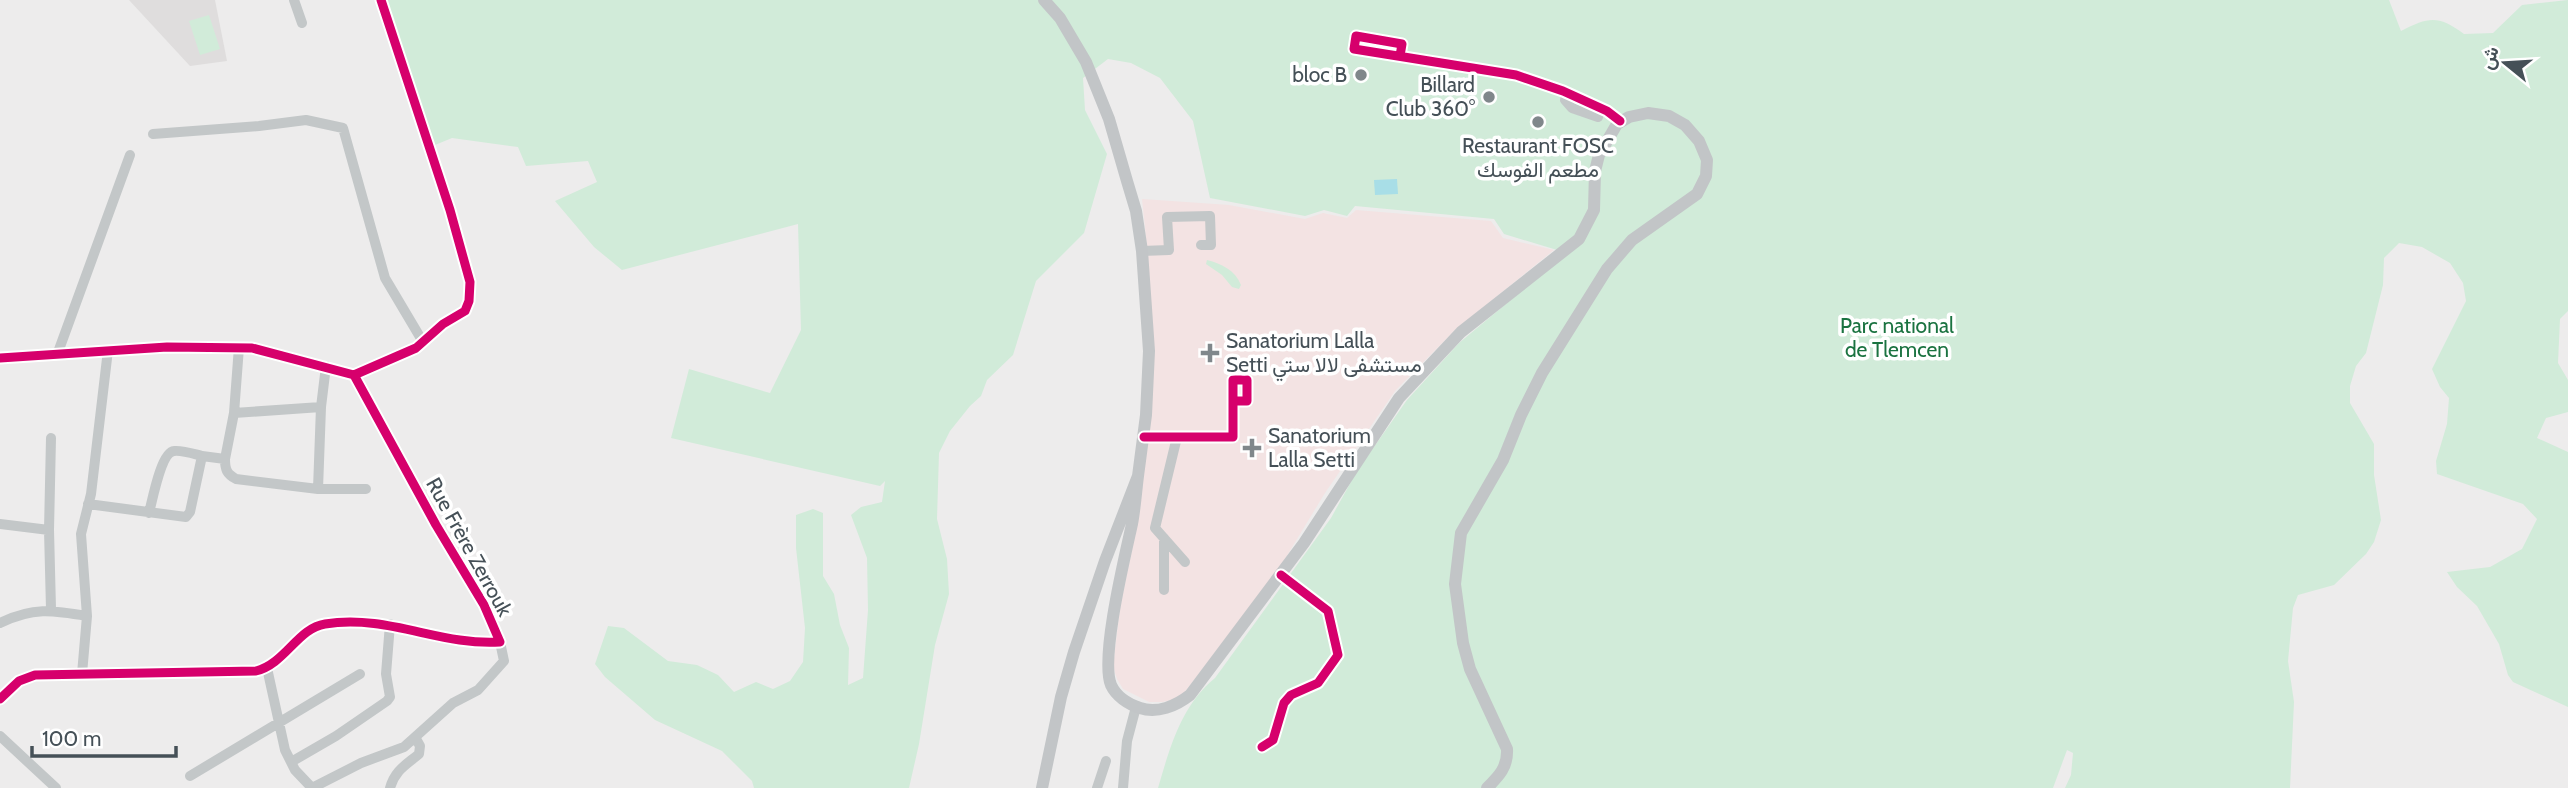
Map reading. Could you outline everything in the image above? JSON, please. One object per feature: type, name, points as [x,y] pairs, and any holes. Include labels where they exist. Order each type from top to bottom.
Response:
[{"type":"main road","points":[[1044,0],[1059,18],[1086,62],[1101,99],[1136,211],[1142,251],[1149,351],[1144,437],[1108,662],[1112,686],[1118,695],[1146,710],[1175,706],[1190,695],[1281,575],[1399,398],[1439,354],[1473,321],[1579,239],[1594,210],[1595,171],[1599,155],[1620,121],[1648,113],[1660,114],[1678,120],[1699,141],[1708,169],[1703,186],[1697,194],[1632,240],[1607,269],[1542,373],[1503,460],[1461,533],[1455,584],[1463,643],[1470,669],[1507,749],[1504,770],[1487,788]]},
{"type":"main road","points":[[1042,788],[1061,697],[1074,652],[1138,476]]},
{"type":"street","points":[[294,0],[302,23]]},
{"type":"street","points":[[0,358],[167,347],[252,348],[354,375],[416,348],[443,324],[465,311],[469,302],[470,282],[450,210],[431,159],[381,0]]},
{"type":"street","points":[[1400,57],[1516,75],[1601,108],[1620,121]]},
{"type":"street","points":[[153,134],[306,120],[343,128],[385,278],[423,342]]},
{"type":"street","points":[[57,355],[130,155]]},
{"type":"street","points":[[1142,251],[1169,250],[1167,217],[1210,216],[1211,245],[1201,245]]},
{"type":"street","points":[[239,348],[234,413],[225,469],[236,479],[318,489],[366,489]]},
{"type":"street","points":[[82,674],[87,616],[81,534],[88,504],[108,350]]},
{"type":"street","points":[[318,489],[321,407],[326,366]]},
{"type":"street","name":"Rue Frère Zerrouk","points":[[267,668],[278,662],[308,631],[323,624],[380,622],[465,642],[500,642],[485,605],[436,526],[354,375]]},
{"type":"street","points":[[1144,437],[1233,437],[1233,401]]},
{"type":"street","points":[[234,413],[321,407]]},
{"type":"street","points":[[1177,437],[1155,528],[1185,562]]},
{"type":"street","points":[[51,438],[48,530],[51,610]]},
{"type":"street","points":[[149,513],[168,453],[173,451],[225,459]]},
{"type":"street","points":[[88,504],[186,517],[190,512],[202,456]]},
{"type":"street","points":[[0,524],[48,530]]},
{"type":"street","points":[[1164,538],[1164,590]]},
{"type":"street","points":[[1262,747],[1273,740],[1284,703],[1291,695],[1318,683],[1338,655],[1328,611],[1281,575]]},
{"type":"street","points":[[0,623],[26,613],[51,610],[87,616]]},
{"type":"street","points":[[290,762],[336,736],[390,697],[386,674],[390,624]]},
{"type":"street","points":[[0,699],[19,681],[35,676],[218,674],[267,668],[278,724],[290,762],[312,788],[361,763],[404,747],[453,703],[478,690],[504,661],[500,642]]},
{"type":"street","points":[[190,776],[360,674]]},
{"type":"street","points":[[1123,788],[1127,741],[1136,707]]},
{"type":"street","points":[[0,736],[56,788]]},
{"type":"street","points":[[390,788],[399,769],[419,754],[415,737]]},
{"type":"street","points":[[1097,788],[1106,761]]},
{"type":"shaded area","points":[[129,0],[215,0],[227,61],[190,66]]},
{"type":"shaded area","name":"Sanatorium Lalla Setti","points":[[1142,199],[1229,205],[1305,219],[1323,213],[1347,218],[1356,210],[1491,221],[1503,238],[1554,250],[1455,330],[1395,391],[1325,493],[1277,572],[1184,693],[1162,702],[1149,702],[1123,689],[1113,666],[1120,608],[1137,525],[1154,354]]},
{"type":"green space","name":"Parc national de Tlemcen","points":[[387,0],[2389,0],[2401,31],[2433,20],[2447,24],[2464,34],[2493,33],[2522,5],[2568,0],[2568,311],[2560,319],[2558,363],[2568,380],[2568,412],[2546,418],[2537,438],[2568,452],[2568,707],[2513,682],[2508,675],[2499,644],[2477,606],[2457,587],[2447,572],[2490,567],[2522,549],[2537,519],[2523,504],[2437,474],[2436,461],[2447,424],[2449,398],[2440,387],[2432,369],[2466,301],[2463,283],[2450,263],[2422,247],[2399,243],[2384,258],[2383,285],[2366,353],[2356,366],[2350,386],[2350,403],[2374,444],[2374,475],[2381,520],[2374,542],[2366,554],[2334,585],[2298,595],[2293,608],[2288,661],[2294,702],[2290,788],[2065,788],[2071,775],[2073,753],[2067,750],[2053,788],[1158,788],[1178,728],[1193,701],[1215,678],[1331,518],[1357,471],[1407,400],[1459,343],[1567,253],[1504,234],[1494,219],[1355,206],[1347,216],[1324,210],[1305,216],[1210,198],[1193,121],[1160,78],[1131,63],[1108,59],[1083,78],[1085,110],[1107,154],[1084,233],[1036,281],[1013,355],[987,380],[981,396],[950,431],[939,453],[937,519],[947,559],[949,594],[935,645],[909,788],[754,788],[752,781],[722,751],[655,720],[605,677],[595,664],[608,626],[624,628],[668,661],[697,665],[718,675],[734,692],[756,682],[773,689],[790,681],[803,662],[805,628],[796,548],[796,515],[813,509],[823,513],[823,576],[834,594],[840,625],[849,648],[848,685],[863,678],[868,610],[867,558],[851,515],[861,507],[882,502],[885,481],[880,486],[671,438],[689,369],[770,393],[801,330],[798,224],[622,270],[594,247],[555,201],[597,182],[588,161],[526,166],[518,147],[452,138],[435,145],[425,124]]},
{"type":"green space","points":[[209,15],[220,49],[200,55],[189,21]]},
{"type":"green space","points":[[1207,260],[1232,272],[1241,285],[1239,289],[1232,287],[1222,275],[1206,264]]},
{"type":"water","points":[[1397,179],[1398,194],[1375,195],[1374,180]]},
{"type":"cycle path","points":[[0,358],[167,347],[252,348],[354,375],[416,348],[443,324],[465,311],[469,301],[470,282],[450,210],[381,0]]},
{"type":"cycle path","points":[[1400,56],[1402,44],[1356,36],[1354,49],[1516,75],[1563,91],[1607,111],[1620,121]]},
{"type":"cycle path","points":[[0,699],[19,681],[35,675],[256,671],[275,661],[307,632],[325,624],[370,623],[456,639],[500,642],[484,605],[436,525],[354,375]]},
{"type":"cycle path","points":[[1144,437],[1233,437],[1233,380],[1247,380],[1247,401],[1233,401]]},
{"type":"cycle path","points":[[1262,747],[1273,740],[1284,703],[1291,695],[1318,683],[1338,655],[1328,611],[1281,575]]},
{"type":"place","name":"bloc B","points":[[1361,75]]},
{"type":"place","name":"Billard Club 360°","points":[[1489,97]]},
{"type":"place","name":"Restaurant FOSC مطعم الفوسك","points":[[1538,122]]},
{"type":"place","name":"Sanatorium Lalla Setti مستشفى لالا ستي","points":[[1210,353]]},
{"type":"place","name":"Sanatorium Lalla Setti","points":[[1252,448]]}]
